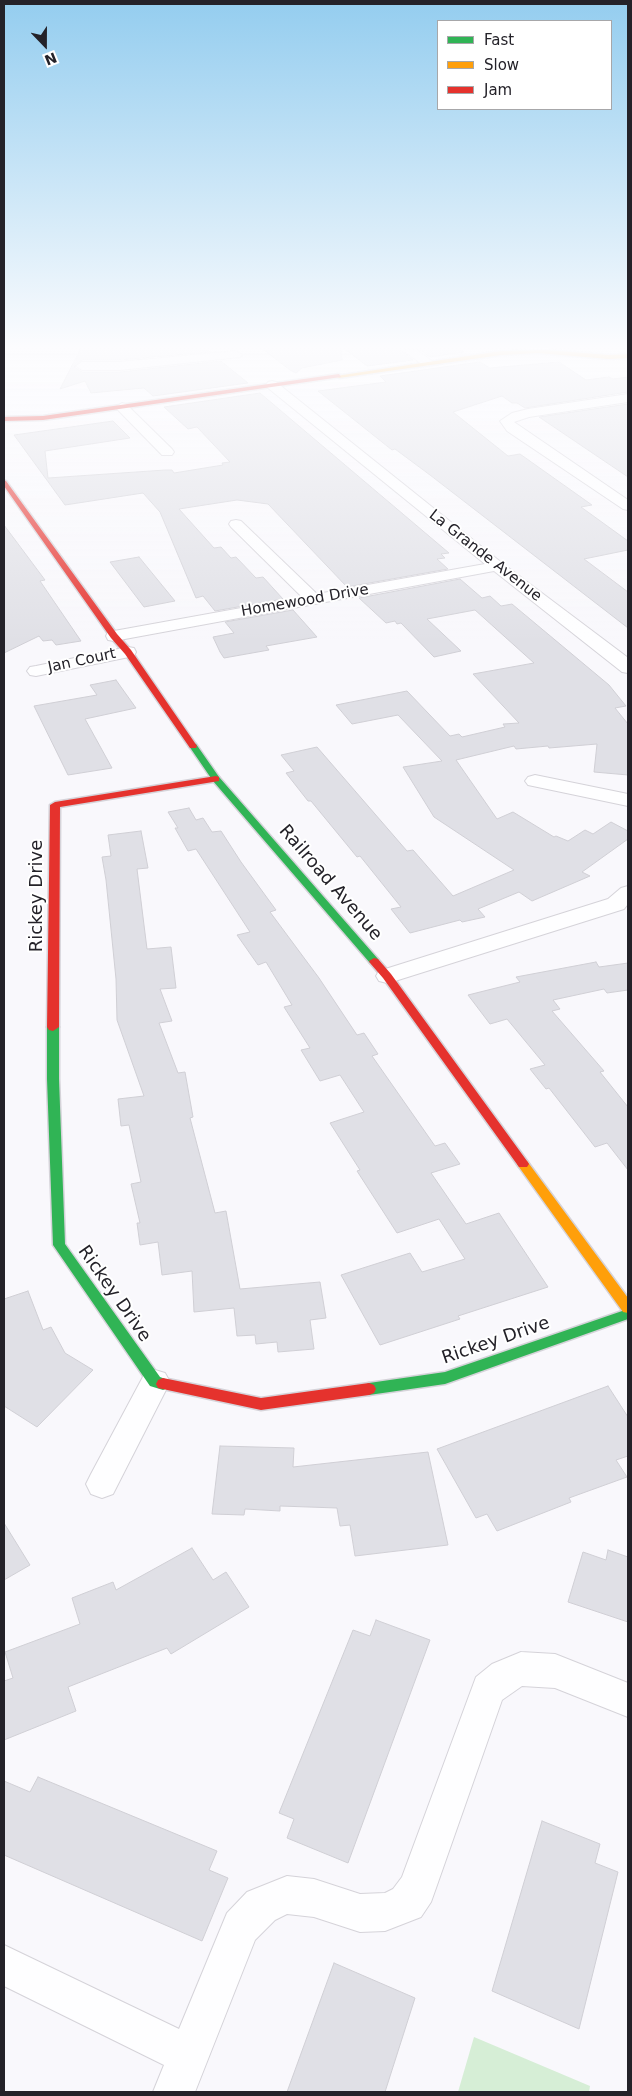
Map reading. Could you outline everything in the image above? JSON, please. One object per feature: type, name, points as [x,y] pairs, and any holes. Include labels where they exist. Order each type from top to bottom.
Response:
[{"type":"street","points":[[163,448],[167,452]]},
{"type":"street","name":"La Grande Avenue","points":[[350,448],[628,668]]},
{"type":"street","points":[[541,448],[628,506]]},
{"type":"street","name":"Railroad Avenue","points":[[4,482],[114,636],[128,652],[216,779],[387,976],[628,1308]]},
{"type":"street","points":[[236,524],[313,599]]},
{"type":"street","name":"Homewood Drive","points":[[114,636],[497,566]]},
{"type":"street","name":"Jan Court","points":[[36,671],[128,652]]},
{"type":"street","name":"Rickey Drive","points":[[216,779],[55,805],[53,1079],[59,1245],[155,1382],[260,1404],[445,1378],[628,1314]]},
{"type":"street","points":[[535,781],[628,800]]},
{"type":"street","points":[[387,976],[624,902]]},
{"type":"street","points":[[102,1484],[155,1382]]},
{"type":"street","points":[[174,2092],[241,1927],[261,1906],[287,1895],[314,1898],[360,1913],[385,1912],[408,1903],[417,1888],[488,1689],[504,1676],[521,1669],[555,1671],[628,1700]]},
{"type":"street","points":[[4,1965],[189,2055]]},
{"type":"green space","points":[[474,2037],[590,2086],[589,2092],[458,2092]]},
{"type":"building","points":[[23,448],[66,448],[45,451],[48,478],[165,470],[172,470],[174,473],[223,465],[222,463],[230,462],[217,448],[325,448],[449,553],[441,554],[445,558],[437,559],[448,569],[347,587],[268,504],[237,500],[179,509],[214,548],[221,547],[231,558],[236,557],[256,578],[263,577],[283,599],[215,611],[203,596],[196,598],[160,512],[143,493],[65,505]]},
{"type":"building","points":[[389,448],[498,448],[508,456],[520,454],[592,505],[581,507],[628,541],[628,550],[584,559],[628,592],[628,628],[430,475],[395,449],[392,450]]},
{"type":"building","points":[[585,448],[628,448],[628,477]]},
{"type":"building","points":[[4,525],[45,580],[40,581],[81,641],[56,645],[52,640],[43,641],[39,636],[4,653]]},
{"type":"building","points":[[139,557],[175,601],[144,607],[110,562]]},
{"type":"building","points":[[460,579],[482,598],[490,596],[501,606],[512,604],[609,685],[626,706],[615,708],[628,724],[628,775],[594,772],[597,744],[516,749],[514,746],[456,760],[497,819],[513,812],[554,837],[556,836],[568,841],[585,830],[593,834],[611,822],[628,831],[628,839],[582,872],[590,876],[532,901],[519,892],[478,909],[485,917],[462,922],[460,920],[410,933],[391,909],[401,907],[360,856],[357,857],[311,801],[308,801],[286,773],[294,771],[281,755],[317,747],[407,851],[413,850],[453,896],[514,870],[434,817],[403,767],[442,761],[398,715],[352,724],[336,705],[407,691],[450,736],[459,734],[462,737],[505,727],[503,724],[519,723],[473,674],[534,663],[475,610],[427,619],[461,651],[434,657],[401,623],[397,624],[395,621],[386,623],[359,598]]},
{"type":"building","points":[[293,610],[317,637],[266,646],[269,650],[224,658],[213,637],[234,633],[225,622]]},
{"type":"building","points":[[116,680],[136,708],[85,719],[112,768],[68,775],[34,706],[97,695],[90,685]]},
{"type":"building","points":[[189,808],[196,820],[203,818],[212,832],[221,831],[276,910],[270,912],[319,978],[357,1035],[364,1033],[378,1054],[372,1056],[435,1146],[445,1143],[460,1164],[431,1173],[466,1224],[499,1213],[548,1287],[458,1316],[460,1319],[380,1345],[341,1275],[410,1253],[422,1272],[465,1259],[439,1219],[397,1233],[357,1171],[360,1170],[330,1123],[364,1112],[340,1075],[320,1081],[301,1050],[310,1048],[284,1007],[292,1005],[266,962],[258,965],[237,935],[250,932],[196,849],[188,851],[175,828],[178,828],[168,812]]},
{"type":"building","points":[[141,831],[148,868],[137,869],[147,949],[171,947],[176,988],[160,989],[172,1021],[159,1023],[178,1073],[185,1072],[193,1117],[190,1118],[215,1213],[226,1211],[240,1289],[320,1282],[326,1318],[310,1320],[314,1349],[278,1352],[277,1342],[256,1344],[255,1335],[237,1336],[234,1308],[194,1312],[192,1271],[162,1275],[158,1242],[140,1245],[137,1223],[140,1223],[131,1184],[141,1182],[129,1125],[121,1126],[118,1099],[144,1096],[117,1020],[116,979],[102,857],[111,856],[108,835]]},
{"type":"building","points":[[596,962],[599,967],[628,963],[628,990],[607,993],[604,989],[553,1000],[560,1009],[552,1011],[604,1071],[600,1072],[628,1107],[628,1170],[607,1143],[595,1147],[549,1088],[546,1089],[530,1069],[545,1065],[507,1019],[490,1024],[468,995],[520,982],[516,977]]},
{"type":"building","points":[[28,1291],[43,1330],[51,1327],[65,1353],[93,1370],[37,1427],[4,1406],[4,1299]]},
{"type":"building","points":[[608,1386],[628,1417],[628,1456],[616,1460],[627,1477],[569,1498],[571,1502],[497,1531],[487,1514],[476,1518],[437,1449]]},
{"type":"building","points":[[220,1446],[294,1448],[293,1467],[428,1452],[448,1545],[355,1556],[350,1525],[340,1526],[337,1508],[280,1506],[280,1511],[245,1509],[244,1515],[212,1514]]},
{"type":"building","points":[[4,1523],[30,1565],[4,1580]]},
{"type":"building","points":[[192,1548],[213,1580],[226,1572],[249,1607],[171,1654],[167,1648],[68,1687],[76,1711],[4,1740],[4,1681],[13,1678],[5,1652],[80,1624],[72,1598],[113,1582],[116,1590]]},
{"type":"building","points":[[608,1550],[628,1557],[628,1622],[568,1602],[583,1552],[606,1560]]},
{"type":"building","points":[[376,1620],[430,1640],[348,1863],[287,1838],[294,1819],[279,1813],[353,1630],[370,1636]]},
{"type":"building","points":[[38,1777],[217,1851],[209,1870],[228,1878],[202,1941],[4,1855],[4,1781],[30,1792]]},
{"type":"building","points":[[542,1821],[600,1844],[595,1863],[618,1872],[579,2029],[492,1991]]},
{"type":"building","points":[[334,1963],[415,1998],[385,2092],[287,2092]]},
{"type":"traffic: fast","points":[[193,746],[216,779],[374,961]]},
{"type":"traffic: fast","points":[[53,1027],[59,1245],[155,1382],[163,1384]]},
{"type":"traffic: fast","points":[[369,1389],[445,1378],[628,1314]]},
{"type":"traffic: slow","points":[[523,1164],[628,1308]]},
{"type":"traffic: jam","points":[[4,482],[114,636],[128,652],[193,746]]},
{"type":"traffic: jam","points":[[53,1027],[55,805],[216,779]]},
{"type":"traffic: jam","points":[[374,961],[387,976],[523,1164]]},
{"type":"traffic: jam","points":[[163,1384],[261,1404],[369,1389]]}]
